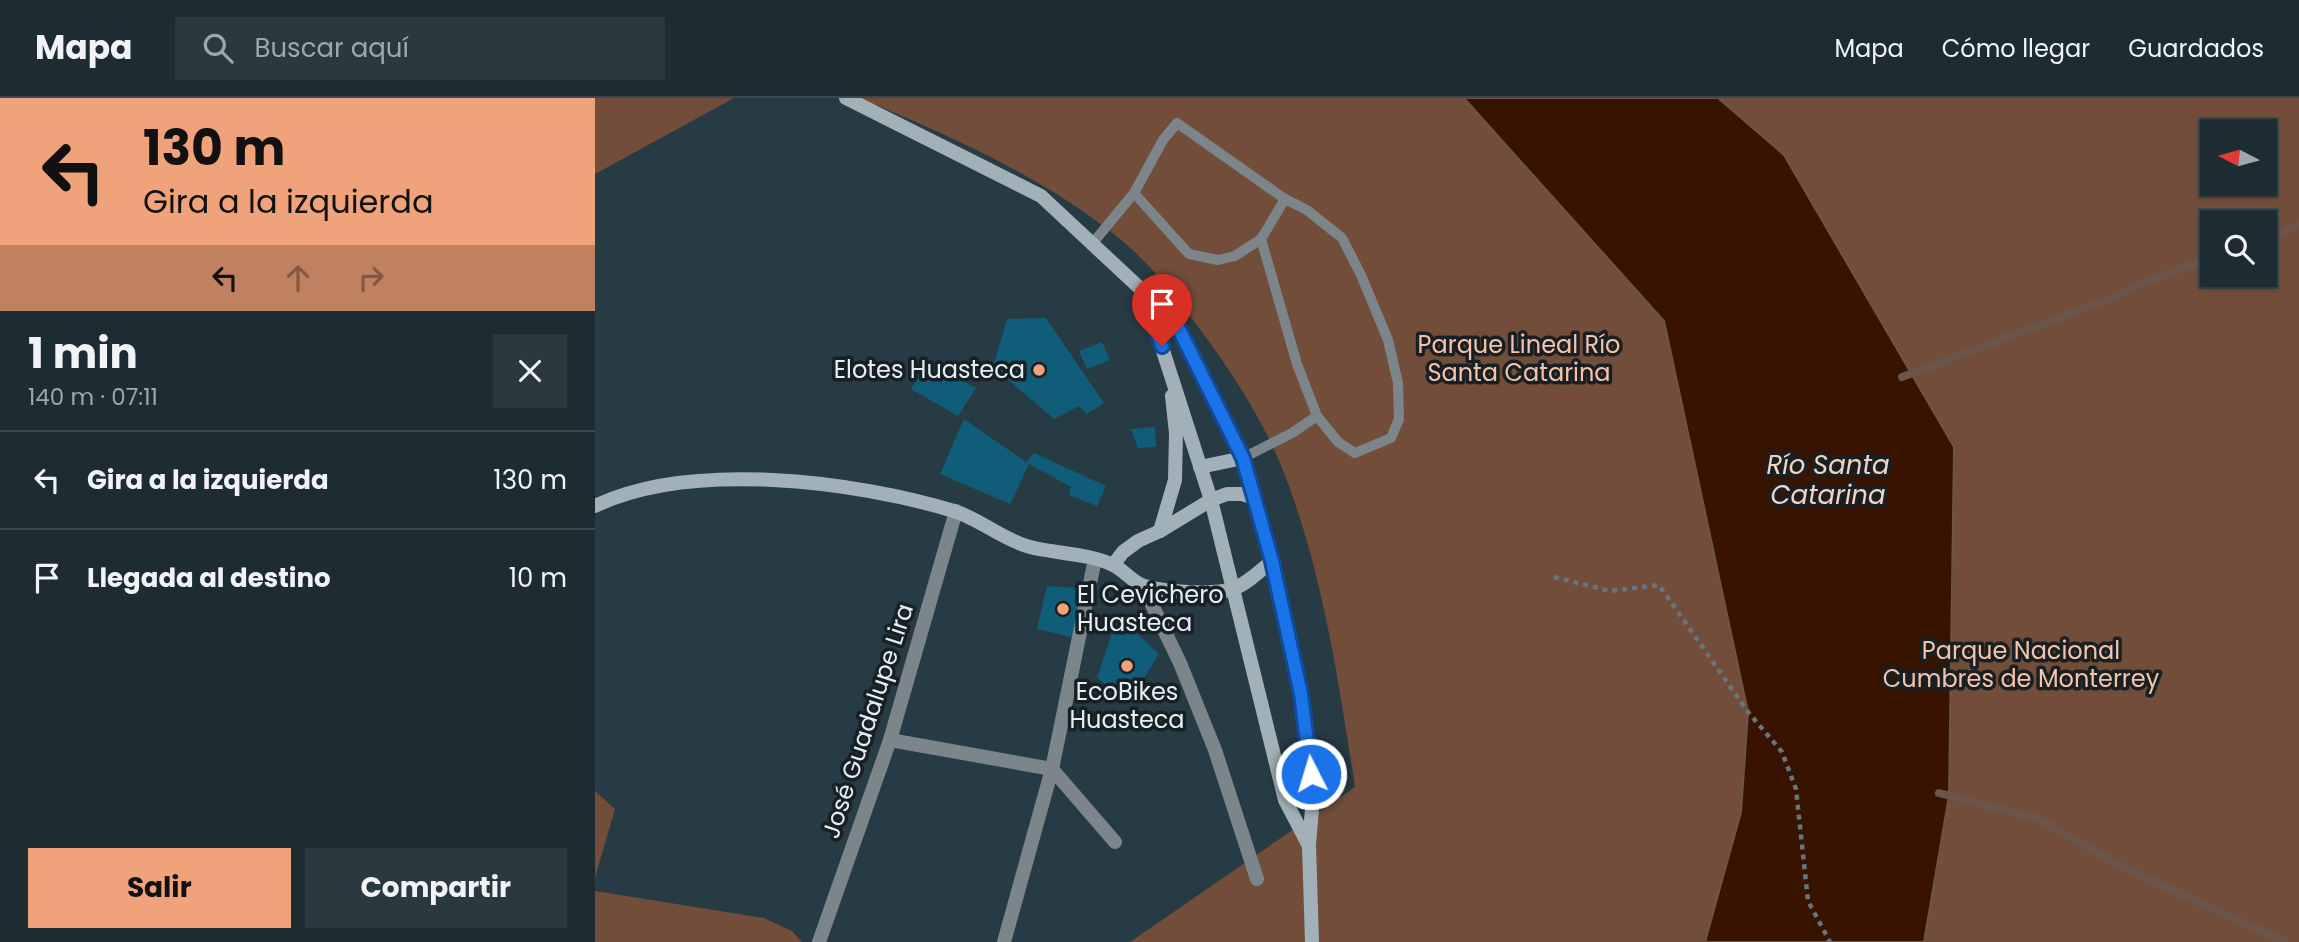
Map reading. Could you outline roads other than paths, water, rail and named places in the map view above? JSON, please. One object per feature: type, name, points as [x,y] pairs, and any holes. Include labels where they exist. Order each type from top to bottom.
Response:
[{"type":"main road","points":[[846,98],[1041,196],[1175,321],[1243,458],[1272,561],[1301,694],[1310,751],[1313,797],[1309,845],[1312,942]]},
{"type":"main road","points":[[1153,302],[1156,329],[1211,500],[1285,800],[1309,845]]},
{"type":"main road","points":[[1160,531],[1175,480],[1175,433],[1168,363]]},
{"type":"main road","points":[[1201,467],[1243,458]]},
{"type":"main road","points":[[595,506],[611,498],[651,487],[694,481],[782,481],[847,487],[956,511],[1028,547],[1113,565],[1143,586],[1190,592],[1232,589],[1252,578],[1272,561]]},
{"type":"main road","points":[[1113,565],[1131,547],[1211,500],[1234,494],[1255,498]]},
{"type":"street","name":"José Guadalupe Lira","points":[[819,942],[890,740],[956,511]]},
{"type":"street","points":[[1004,942],[1052,769],[1094,559]]},
{"type":"street","points":[[1143,586],[1180,663],[1215,750],[1257,879]]},
{"type":"street","points":[[890,740],[1052,769],[1115,842]]},
{"type":"lane","points":[[1092,244],[1134,193],[1163,140],[1177,122],[1285,199],[1307,209],[1342,238],[1361,275],[1388,340],[1398,383],[1399,419],[1391,438],[1355,453],[1338,442],[1317,416],[1297,364],[1261,239]]},
{"type":"lane","points":[[1134,193],[1189,254],[1217,260],[1235,256],[1261,239],[1285,199]]},
{"type":"lane","points":[[1243,458],[1292,433],[1317,416]]},
{"type":"water","name":"Río Santa Catarina","points":[[1464,98],[1718,98],[1784,155],[1954,447],[1949,796],[1924,942],[1705,942],[1741,812],[1748,712],[1664,321]]},
{"type":"waterway","points":[[2277,233],[2299,225]]},
{"type":"waterway","points":[[1902,377],[2200,262]]},
{"type":"waterway","points":[[1939,793],[2036,818],[2125,868],[2285,942]]},
{"type":"place","name":"Elotes Huasteca","points":[[1039,370]]},
{"type":"place","name":"El Cevichero Huasteca","points":[[1063,609]]},
{"type":"place","name":"EcoBikes Huasteca","points":[[1127,666]]},
{"type":"park label","name":"Parque Lineal Río Santa Catarina","points":[[1519,359]]},
{"type":"park label","name":"Parque Nacional Cumbres de Monterrey","points":[[2021,665]]}]
